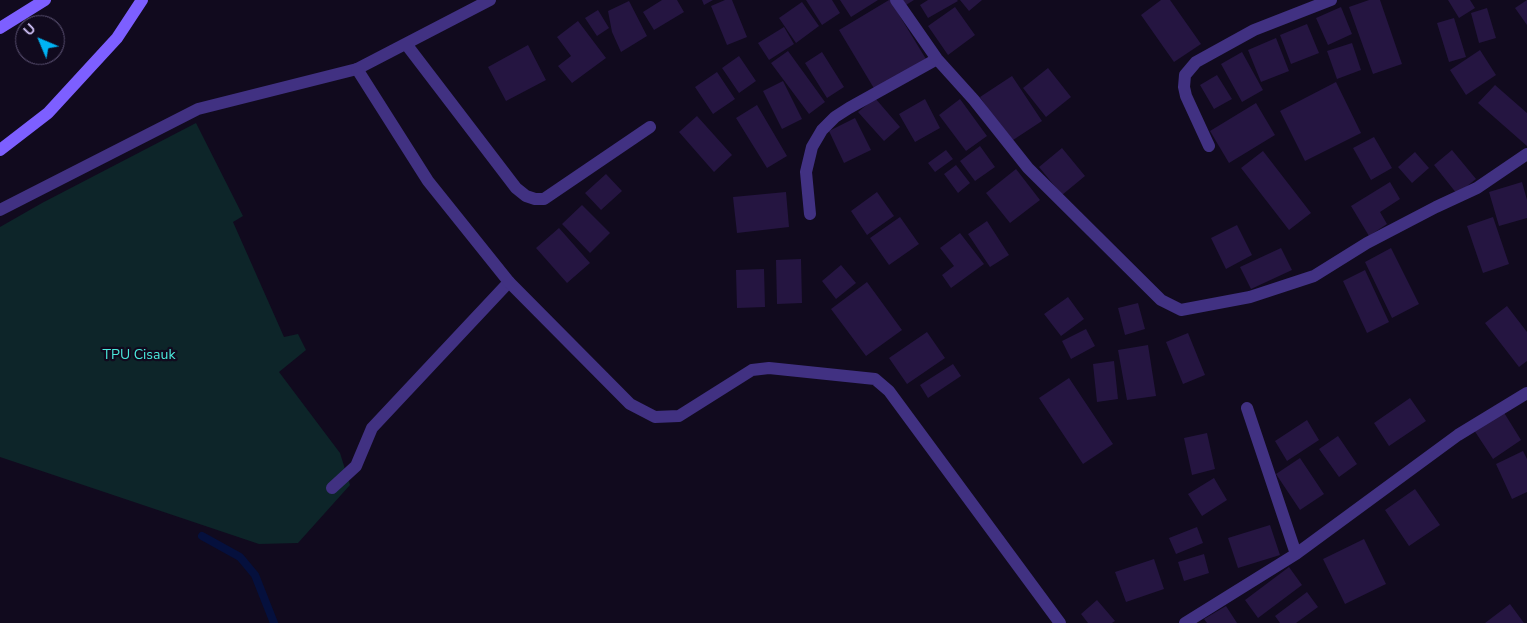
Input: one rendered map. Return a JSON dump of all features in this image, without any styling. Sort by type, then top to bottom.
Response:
[{"type":"street","points":[[0,28],[45,0]]},
{"type":"street","points":[[0,150],[48,113],[116,38],[142,0]]},
{"type":"street","points":[[0,210],[198,109],[357,69],[490,0]]},
{"type":"street","points":[[896,0],[937,59],[974,100],[1028,168],[1161,300],[1181,310],[1250,297],[1314,276],[1367,243],[1477,188],[1527,154]]},
{"type":"street","points":[[1209,146],[1186,96],[1184,87],[1185,75],[1196,62],[1254,30],[1331,0]]},
{"type":"street","points":[[406,44],[516,188],[526,196],[534,199],[544,199],[650,127]]},
{"type":"street","points":[[810,214],[806,172],[812,148],[822,130],[835,117],[849,108],[937,59]]},
{"type":"street","points":[[357,69],[428,182],[509,282],[630,404],[654,417],[680,416],[752,370],[769,368],[875,379],[889,391],[1060,623]]},
{"type":"street","points":[[332,488],[356,466],[372,428],[509,282]]},
{"type":"street","points":[[1185,623],[1296,554],[1458,435],[1527,394]]},
{"type":"street","points":[[1247,408],[1296,554]]},
{"type":"green space","name":"TPU Cisauk","points":[[196,123],[243,216],[233,222],[284,337],[298,334],[306,350],[279,372],[340,453],[350,485],[298,543],[259,544],[0,457],[0,227],[42,203]]},
{"type":"building","points":[[662,0],[677,0],[684,12],[654,30],[643,12]]},
{"type":"building","points":[[702,0],[713,0],[704,5]]},
{"type":"building","points":[[725,0],[732,0],[747,37],[727,45],[711,6]]},
{"type":"building","points":[[806,0],[832,0],[840,13],[822,25]]},
{"type":"building","points":[[840,0],[878,0],[851,17]]},
{"type":"building","points":[[889,0],[926,59],[875,90],[839,30]]},
{"type":"building","points":[[903,0],[914,0],[906,5]]},
{"type":"building","points":[[928,0],[958,1],[928,18],[920,5]]},
{"type":"building","points":[[960,0],[982,0],[969,11]]},
{"type":"building","points":[[1161,0],[1170,0],[1201,44],[1174,62],[1141,15]]},
{"type":"building","points":[[1369,0],[1380,0],[1402,64],[1373,74],[1349,7]]},
{"type":"building","points":[[1448,0],[1470,0],[1475,8],[1459,18]]},
{"type":"building","points":[[1527,0],[1527,25],[1515,8]]},
{"type":"building","points":[[629,1],[647,36],[621,52],[612,32],[608,11]]},
{"type":"building","points":[[802,2],[819,26],[796,43],[779,18]]},
{"type":"building","points":[[955,7],[975,35],[948,55],[928,26]]},
{"type":"building","points":[[1341,7],[1352,34],[1328,45],[1316,18]]},
{"type":"building","points":[[1487,8],[1496,38],[1479,43],[1471,13]]},
{"type":"building","points":[[598,10],[609,28],[597,36],[585,18]]},
{"type":"building","points":[[1454,18],[1466,57],[1449,62],[1437,23]]},
{"type":"building","points":[[578,21],[606,58],[572,83],[558,66],[571,56],[557,37]]},
{"type":"building","points":[[1307,24],[1319,53],[1291,64],[1280,35]]},
{"type":"building","points":[[784,27],[794,44],[769,60],[758,43]]},
{"type":"building","points":[[1276,38],[1289,71],[1261,82],[1248,50]]},
{"type":"building","points":[[1352,43],[1361,70],[1337,79],[1327,51]]},
{"type":"building","points":[[528,45],[546,80],[506,101],[488,67]]},
{"type":"building","points":[[1480,50],[1496,75],[1466,95],[1450,70]]},
{"type":"building","points":[[788,51],[825,102],[809,114],[771,63]]},
{"type":"building","points":[[822,52],[844,87],[827,98],[805,63]]},
{"type":"building","points":[[1242,52],[1263,90],[1242,102],[1221,64]]},
{"type":"building","points":[[739,56],[756,81],[739,93],[722,68]]},
{"type":"building","points":[[1048,68],[1071,97],[1046,117],[1023,88]]},
{"type":"building","points":[[717,72],[735,99],[713,114],[695,87]]},
{"type":"building","points":[[1217,75],[1232,99],[1214,109],[1200,85]]},
{"type":"building","points":[[1012,76],[1042,121],[1010,142],[980,97]]},
{"type":"building","points":[[783,81],[802,119],[782,129],[763,91]]},
{"type":"building","points":[[1336,82],[1361,133],[1305,161],[1280,111]]},
{"type":"building","points":[[1495,85],[1527,113],[1527,146],[1478,103]]},
{"type":"building","points":[[875,98],[900,127],[884,141],[858,112]]},
{"type":"building","points":[[925,99],[940,128],[915,142],[899,114]]},
{"type":"building","points":[[960,99],[987,136],[966,151],[939,115]]},
{"type":"building","points":[[1256,103],[1275,135],[1229,163],[1210,131]]},
{"type":"building","points":[[757,105],[787,156],[767,168],[736,118]]},
{"type":"building","points":[[697,116],[732,155],[714,172],[679,132]]},
{"type":"building","points":[[855,118],[871,150],[844,163],[829,131]]},
{"type":"building","points":[[1374,137],[1392,168],[1371,180],[1353,148]]},
{"type":"building","points":[[980,146],[995,167],[975,181],[960,161]]},
{"type":"building","points":[[1062,148],[1085,176],[1062,195],[1039,167]]},
{"type":"building","points":[[946,150],[953,159],[935,172],[928,163]]},
{"type":"building","points":[[1452,150],[1476,179],[1457,194],[1434,165]]},
{"type":"building","points":[[1263,151],[1311,213],[1289,230],[1241,168]]},
{"type":"building","points":[[1415,152],[1429,168],[1412,183],[1398,167]]},
{"type":"building","points":[[956,165],[970,183],[958,193],[944,174]]},
{"type":"building","points":[[1016,169],[1040,200],[1010,223],[986,193]]},
{"type":"building","points":[[606,174],[622,191],[601,210],[585,193]]},
{"type":"building","points":[[1390,182],[1400,199],[1380,212],[1387,224],[1369,236],[1351,206]]},
{"type":"building","points":[[1522,182],[1527,200],[1527,218],[1499,226],[1489,192]]},
{"type":"building","points":[[786,192],[789,227],[737,233],[733,197]]},
{"type":"building","points":[[877,192],[894,216],[867,235],[851,211]]},
{"type":"building","points":[[582,205],[610,233],[590,253],[562,224]]},
{"type":"building","points":[[900,217],[919,244],[889,265],[870,238]]},
{"type":"building","points":[[1493,217],[1509,264],[1483,273],[1467,226]]},
{"type":"building","points":[[987,221],[1009,255],[990,267],[968,234]]},
{"type":"building","points":[[1237,225],[1252,255],[1226,269],[1211,238]]},
{"type":"building","points":[[559,228],[590,263],[567,283],[536,248]]},
{"type":"building","points":[[960,233],[984,264],[951,288],[942,275],[954,266],[940,248]]},
{"type":"building","points":[[1281,248],[1292,270],[1251,289],[1240,267]]},
{"type":"building","points":[[1391,248],[1419,304],[1392,318],[1365,262]]},
{"type":"building","points":[[801,259],[802,303],[777,304],[776,260]]},
{"type":"building","points":[[841,265],[856,283],[836,299],[822,281]]},
{"type":"building","points":[[764,269],[765,307],[737,308],[736,270]]},
{"type":"building","points":[[1365,270],[1389,322],[1367,333],[1343,281]]},
{"type":"building","points":[[867,282],[902,330],[866,356],[831,309]]},
{"type":"building","points":[[1068,297],[1084,319],[1061,336],[1044,314]]},
{"type":"building","points":[[1138,303],[1145,329],[1125,335],[1118,308]]},
{"type":"building","points":[[1507,306],[1527,332],[1527,361],[1519,367],[1485,323]]},
{"type":"building","points":[[1086,329],[1095,346],[1071,359],[1062,341]]},
{"type":"building","points":[[927,332],[945,358],[907,384],[889,358]]},
{"type":"building","points":[[1188,333],[1205,375],[1183,384],[1166,342]]},
{"type":"building","points":[[1148,345],[1156,396],[1127,400],[1118,350]]},
{"type":"building","points":[[1114,361],[1118,399],[1097,402],[1093,364]]},
{"type":"building","points":[[953,364],[961,376],[928,398],[920,385]]},
{"type":"building","points":[[1069,378],[1113,444],[1083,464],[1039,398]]},
{"type":"building","points":[[1410,398],[1426,421],[1389,446],[1374,423]]},
{"type":"building","points":[[1503,411],[1521,440],[1493,459],[1474,430]]},
{"type":"building","points":[[1307,420],[1319,440],[1287,461],[1275,441]]},
{"type":"building","points":[[1207,433],[1215,469],[1192,475],[1184,438]]},
{"type":"building","points":[[1338,436],[1357,464],[1339,477],[1319,449]]},
{"type":"building","points":[[1523,451],[1527,459],[1527,492],[1512,499],[1496,464]]},
{"type":"building","points":[[1300,458],[1324,494],[1300,510],[1276,474]]},
{"type":"building","points":[[1214,478],[1227,500],[1202,516],[1188,494]]},
{"type":"building","points":[[1415,489],[1440,525],[1409,546],[1385,510]]},
{"type":"building","points":[[1270,525],[1280,555],[1238,568],[1228,538]]},
{"type":"building","points":[[1197,527],[1203,543],[1176,554],[1169,538]]},
{"type":"building","points":[[1364,539],[1386,584],[1345,604],[1323,559]]},
{"type":"building","points":[[1204,554],[1209,573],[1184,581],[1178,562]]},
{"type":"building","points":[[1154,559],[1164,589],[1126,602],[1115,572]]},
{"type":"building","points":[[1289,567],[1302,585],[1258,618],[1245,600]]},
{"type":"building","points":[[1307,592],[1318,607],[1296,623],[1280,623],[1275,616]]},
{"type":"building","points":[[1097,600],[1115,621],[1112,623],[1088,623],[1081,614]]},
{"type":"building","points":[[1510,604],[1524,623],[1485,623]]},
{"type":"building","points":[[1226,606],[1237,623],[1207,623],[1204,619]]},
{"type":"waterway","points":[[202,536],[240,557],[255,575],[274,623]]}]
